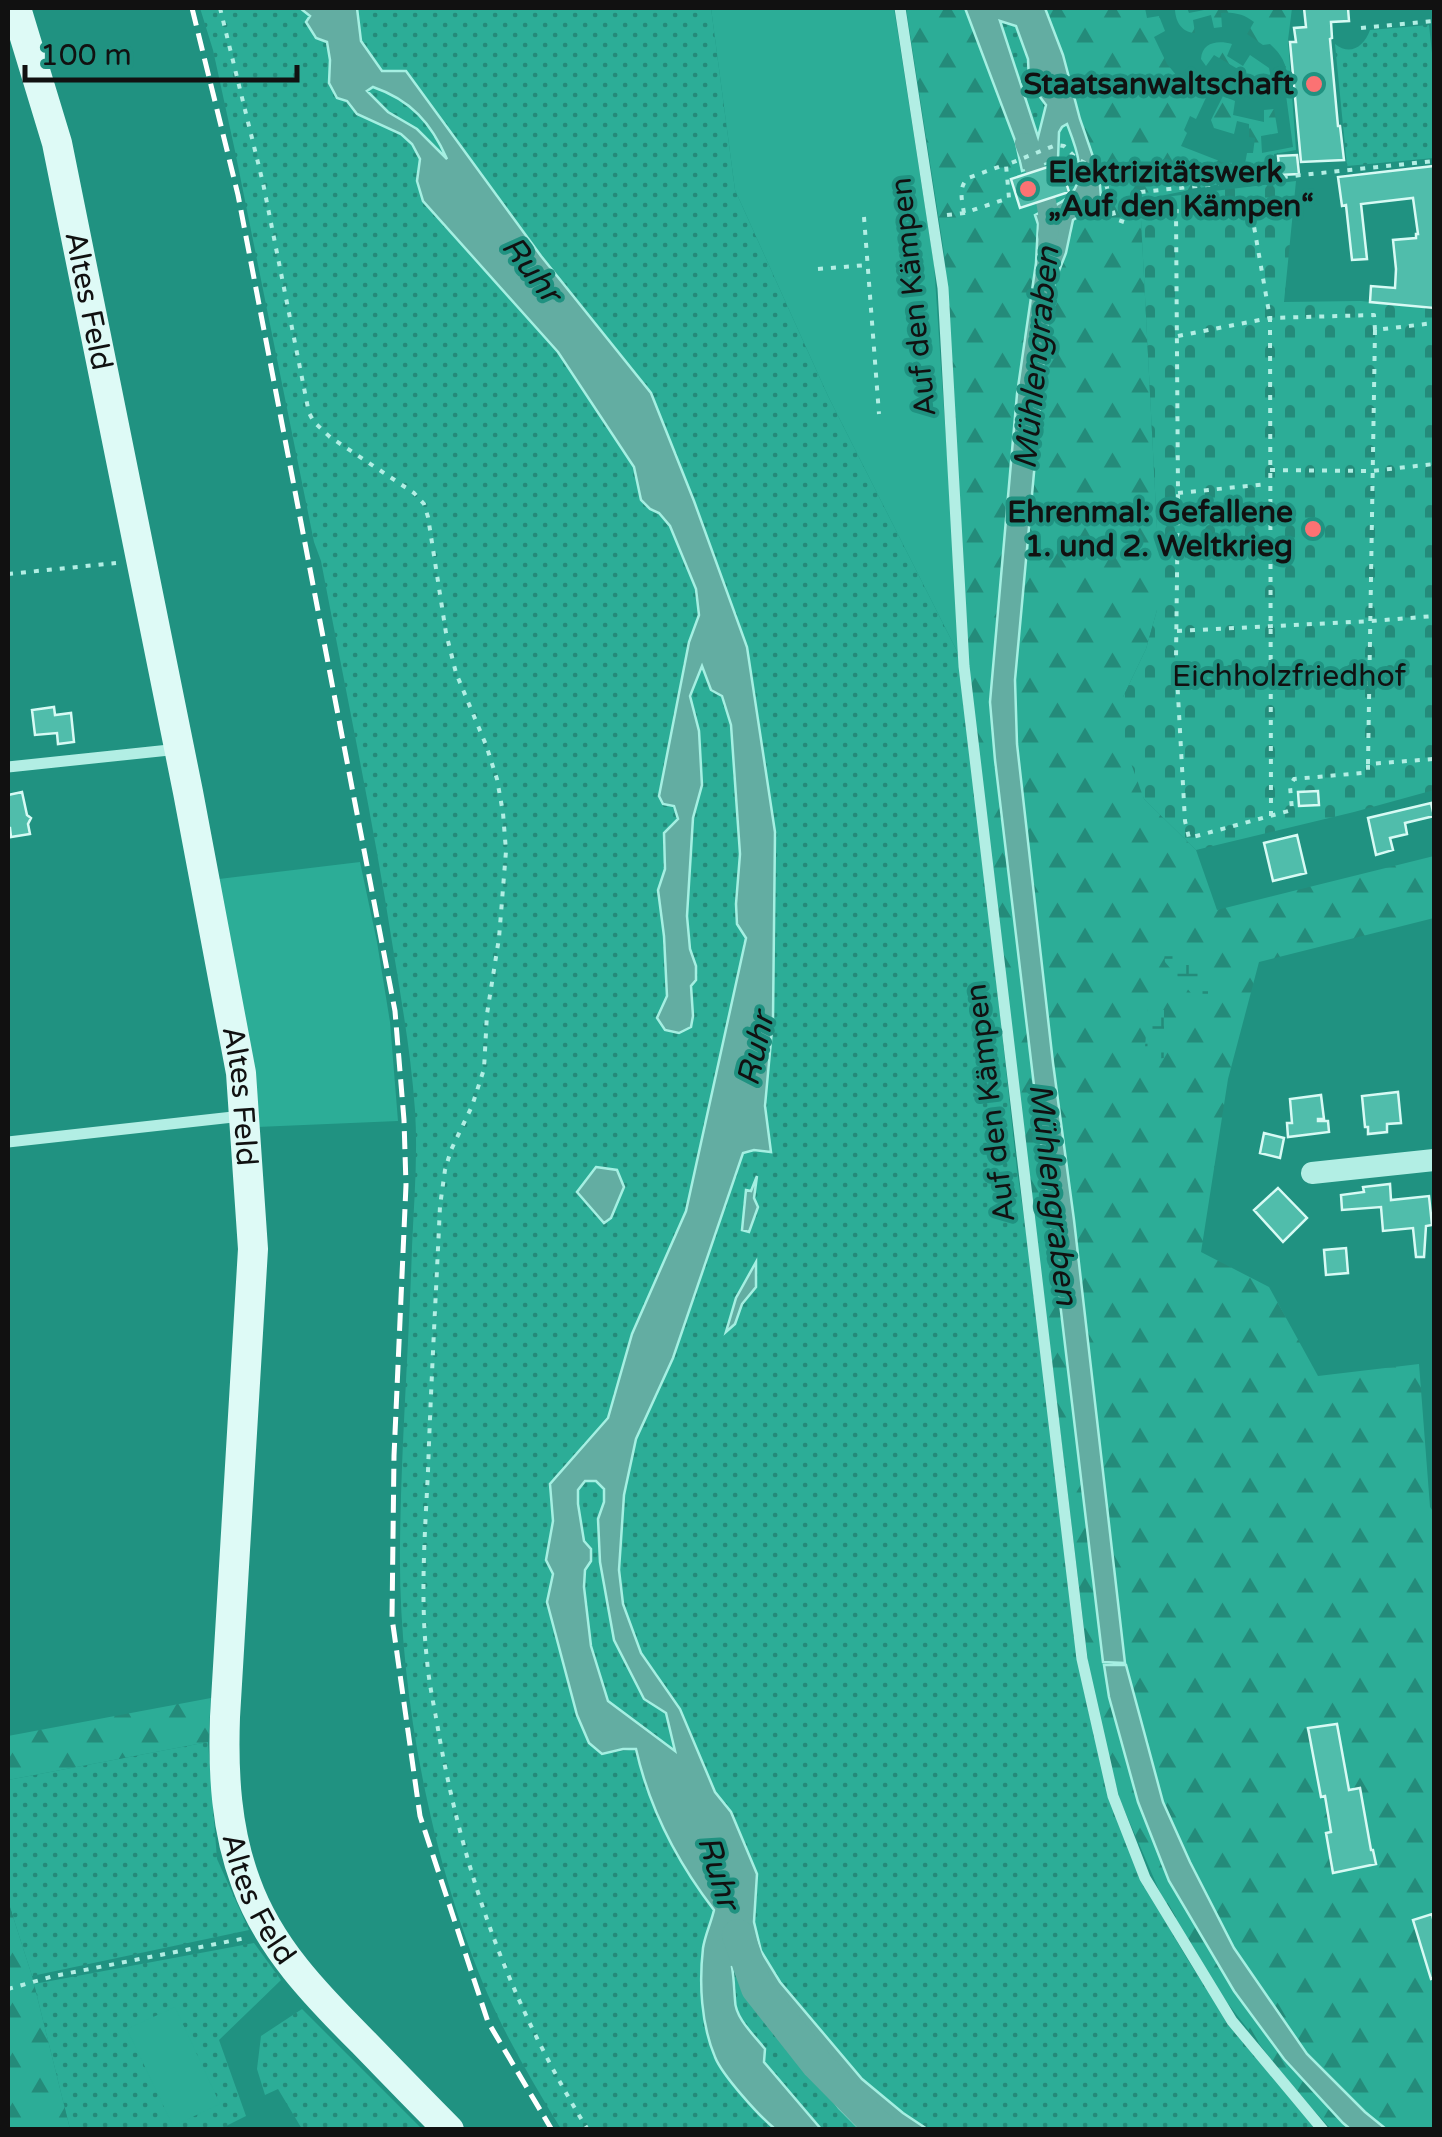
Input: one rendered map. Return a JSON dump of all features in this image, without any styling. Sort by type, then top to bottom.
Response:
[{"type":"main road","name":"Altes Feld","points":[[16,8],[57,143],[241,1073],[253,1249],[224,1776],[239,1862],[256,1908],[306,1984],[449,2130]]},
{"type":"street","points":[[1312,1173],[1434,1160]]},
{"type":"lane","name":"Auf den Kämpen","points":[[900,8],[943,288],[964,666],[1082,1659],[1114,1796],[1145,1878],[1232,2021],[1323,2130]]},
{"type":"lane","points":[[8,767],[179,749]]},
{"type":"lane","points":[[8,1142],[244,1115]]},
{"type":"path","points":[[220,8],[262,183],[309,412],[320,429],[414,492],[424,504],[456,674],[497,778],[506,851],[484,1068],[448,1160],[440,1206],[426,1511],[426,1662],[449,1789],[496,1948],[553,2074],[588,2130]]},
{"type":"path","points":[[1361,28],[1434,21]]},
{"type":"path","points":[[964,213],[961,192],[968,178],[1056,145],[1064,146],[1077,160],[1103,172],[1112,212],[1115,219],[1124,222],[1141,192],[1434,162]]},
{"type":"path","points":[[933,215],[964,213],[1009,198],[1006,164]]},
{"type":"path","points":[[1178,336],[1270,318],[1374,315],[1368,771],[1302,776],[1290,786],[1292,810],[1271,816],[1189,838],[1176,631],[1176,211],[1252,215],[1270,318],[1271,816]]},
{"type":"path","points":[[864,216],[878,414]]},
{"type":"path","points":[[818,270],[868,266]]},
{"type":"path","points":[[1374,330],[1434,324]]},
{"type":"path","points":[[1270,470],[1372,472],[1434,464]]},
{"type":"path","points":[[1178,492],[1269,484]]},
{"type":"path","points":[[8,574],[141,560]]},
{"type":"path","points":[[1176,631],[1434,616]]},
{"type":"path","points":[[1368,764],[1434,759]]},
{"type":"path","points":[[8,1989],[54,1976],[270,1933]]},
{"type":"green space","points":[[200,8],[300,8],[310,16],[306,23],[316,38],[327,41],[329,83],[357,115],[401,134],[412,144],[420,159],[417,181],[423,202],[558,352],[634,467],[641,500],[670,526],[696,589],[699,615],[689,642],[661,781],[678,819],[664,833],[665,869],[658,890],[667,996],[662,1005],[679,1033],[690,1028],[693,1016],[691,985],[696,966],[687,916],[693,818],[701,785],[699,731],[690,696],[702,664],[722,696],[731,725],[740,854],[737,923],[746,938],[686,1211],[632,1334],[608,1418],[550,1484],[553,1521],[546,1560],[553,1574],[547,1602],[602,1754],[636,1749],[666,1834],[714,1910],[705,1946],[702,1984],[709,2039],[725,2074],[775,2129],[561,2129],[488,1995],[450,1889],[422,1775],[401,1601],[402,1471],[416,1161],[408,1047],[376,846],[321,561],[213,50]]},
{"type":"green space","points":[[357,8],[711,8],[735,190],[828,396],[961,659],[1017,1170],[1044,1356],[1084,1692],[1104,1769],[1130,1845],[1183,1952],[1232,2023],[1318,2129],[927,2129],[862,2079],[780,1982],[761,1951],[754,1922],[757,1874],[731,1812],[715,1792],[680,1709],[641,1653],[623,1604],[619,1570],[624,1495],[636,1439],[673,1358],[743,1153],[771,1152],[765,1106],[773,1019],[775,832],[651,393],[541,256],[406,72],[382,72],[361,41]]},
{"type":"green space","points":[[711,8],[894,8],[934,264],[961,659],[828,396],[735,190]]},
{"type":"green space","points":[[906,8],[965,8],[1016,143],[1022,170],[1058,160],[1059,132],[1068,124],[1081,178],[1099,174],[1045,8],[1145,8],[1147,18],[1159,16],[1165,31],[1154,37],[1167,64],[1186,87],[1196,79],[1210,89],[1196,119],[1190,116],[1181,146],[1222,162],[1245,164],[1247,153],[1253,153],[1255,138],[1249,137],[1249,124],[1237,121],[1234,134],[1214,128],[1211,120],[1223,96],[1235,101],[1233,115],[1264,122],[1264,110],[1274,109],[1278,133],[1261,136],[1262,153],[1293,147],[1286,95],[1270,87],[1263,92],[1251,91],[1243,86],[1248,75],[1214,55],[1206,66],[1202,53],[1212,44],[1232,44],[1227,56],[1243,66],[1250,55],[1269,68],[1272,83],[1285,91],[1283,60],[1270,44],[1263,45],[1247,34],[1254,22],[1246,17],[1221,13],[1222,27],[1214,28],[1211,15],[1193,20],[1195,33],[1180,25],[1175,8],[1187,8],[1189,13],[1214,8],[1292,8],[1288,40],[1296,150],[1274,154],[1274,173],[1140,200],[1157,529],[1157,610],[1146,649],[1123,697],[1144,799],[1196,850],[1217,910],[1434,856],[1434,918],[1259,962],[1228,1079],[1201,1252],[1269,1287],[1318,1376],[1419,1364],[1430,1507],[1434,1513],[1434,2129],[1386,2129],[1365,2112],[1307,2054],[1234,1948],[1163,1802],[1126,1666],[1169,1881],[1234,1991],[1284,2059],[1350,2129],[1331,2129],[1295,2090],[1212,1983],[1165,1904],[1120,1800],[1102,1733],[1090,1678],[969,668],[945,259]],"holes":[[[1070,195],[1072,233],[1055,281],[1048,320],[1015,680],[1017,744],[1124,1663],[1103,1661],[990,702],[1017,394],[1038,224]]]},
{"type":"green space","points":[[999,20],[1016,26],[1028,59],[1029,82],[1046,105],[1038,139]]},
{"type":"green space","points":[[1429,25],[1434,72],[1434,158],[1347,166],[1335,44],[1351,49],[1364,41],[1370,30]]},
{"type":"green space","points":[[373,87],[398,96],[429,125],[450,163],[417,129],[388,112],[367,90]]},
{"type":"green space","name":"Eichholzfriedhof","points":[[1296,181],[1284,302],[1361,301],[1434,309],[1434,790],[1196,850],[1144,799],[1121,736],[1123,697],[1146,649],[1157,610],[1157,529],[1140,200]]},
{"type":"green space","points":[[360,862],[390,1022],[398,1121],[257,1127],[219,879]]},
{"type":"green space","points":[[1176,943],[1208,987],[1208,1000],[1201,1005],[1165,962],[1164,951],[1169,944]]},
{"type":"green space","points":[[1148,1009],[1164,1010],[1164,1058],[1144,1060]]},
{"type":"green space","points":[[585,1481],[596,1481],[604,1489],[598,1519],[600,1562],[614,1640],[644,1699],[666,1713],[676,1752],[608,1701],[591,1646],[584,1587],[578,1490]]},
{"type":"green space","points":[[211,1698],[208,1742],[8,1780],[8,1736]]},
{"type":"green space","points":[[208,1742],[217,1859],[249,1930],[32,1976],[8,1901],[8,1780]]},
{"type":"green space","points":[[8,1901],[32,1976],[70,2129],[8,2129]]},
{"type":"green space","points":[[254,1943],[281,1980],[219,2040],[246,2116],[220,2129],[70,2129],[34,1984]]},
{"type":"green space","points":[[741,1962],[776,1999],[810,2069],[860,2129],[821,2129],[764,2062],[765,2048],[745,2025],[734,2003],[732,1966]]},
{"type":"green space","points":[[175,2007],[220,2104],[173,2126],[127,2029]]},
{"type":"green space","points":[[302,2009],[422,2129],[302,2129],[278,2089],[265,2095],[257,2069],[261,2036]]},
{"type":"water","points":[[300,8],[357,8],[361,41],[382,71],[406,71],[541,256],[651,393],[747,647],[775,832],[773,1019],[765,1106],[771,1152],[743,1153],[673,1358],[636,1439],[624,1495],[619,1570],[623,1604],[641,1653],[680,1709],[715,1792],[731,1812],[757,1874],[754,1922],[761,1951],[780,1982],[862,2079],[927,2129],[860,2129],[810,2069],[776,1999],[741,1963],[732,1967],[738,2013],[765,2049],[764,2062],[821,2129],[775,2129],[742,2095],[715,2057],[704,2017],[703,1948],[714,1910],[666,1834],[636,1749],[602,1754],[589,1743],[577,1715],[547,1602],[553,1574],[546,1560],[553,1521],[550,1484],[608,1418],[632,1334],[686,1211],[746,938],[737,924],[740,854],[731,725],[722,696],[711,690],[702,666],[690,696],[699,731],[702,785],[693,818],[687,916],[696,980],[691,986],[691,1027],[679,1033],[665,1030],[657,1018],[667,996],[658,890],[665,869],[664,833],[678,819],[674,806],[663,804],[659,796],[689,642],[699,615],[696,589],[670,526],[641,500],[634,467],[558,352],[423,201],[417,181],[420,159],[412,144],[401,134],[357,114],[347,101],[337,98],[329,83],[327,42],[316,38],[306,22],[310,16]],"holes":[[[373,87],[418,114],[447,159],[417,129],[388,112],[367,91]],[[585,1481],[596,1481],[604,1489],[598,1519],[600,1562],[614,1640],[644,1699],[666,1713],[675,1751],[608,1701],[591,1646],[584,1587],[591,1549],[584,1541],[578,1490]]]},
{"type":"water","points":[[965,8],[1045,8],[1099,174],[1102,209],[1073,220],[1048,320],[1015,680],[1017,744],[1125,1663],[1103,1662],[990,702],[1017,394],[1036,263],[1035,215],[1068,198],[1079,178],[1076,150],[1067,124],[1059,132],[1058,160],[1022,171],[1016,143]],"holes":[[[1000,21],[1016,26],[1028,59],[1029,82],[1046,105],[1038,137]]]},
{"type":"water","points":[[596,1167],[617,1170],[624,1187],[611,1218],[604,1223],[577,1192]]},
{"type":"water","points":[[757,1176],[754,1198],[758,1207],[749,1232],[742,1230],[746,1190],[751,1191]]},
{"type":"water","points":[[756,1262],[756,1287],[742,1304],[735,1324],[726,1332],[736,1298]]},
{"type":"water","points":[[1104,1665],[1126,1665],[1163,1802],[1234,1948],[1307,2054],[1386,2129],[1350,2129],[1343,2123],[1284,2059],[1234,1991],[1169,1881],[1138,1802]]},
{"type":"building","name":"Staatsanwaltschaft","points":[[1304,8],[1348,8],[1349,21],[1331,22],[1330,39],[1344,160],[1301,162],[1290,42],[1296,42],[1294,28],[1306,27]]},
{"type":"building","points":[[1297,155],[1299,174],[1280,175],[1278,156]]},
{"type":"building","points":[[1060,163],[1069,192],[1020,208],[1011,179]]},
{"type":"building","points":[[1434,166],[1434,308],[1370,302],[1371,286],[1395,288],[1393,240],[1416,238],[1418,234],[1413,198],[1361,204],[1367,259],[1352,260],[1346,205],[1342,206],[1338,177]]},
{"type":"building","points":[[54,707],[55,715],[71,713],[74,742],[58,744],[57,733],[35,735],[32,710]]},
{"type":"building","points":[[1318,791],[1319,805],[1299,806],[1298,792]]},
{"type":"building","points":[[22,792],[31,818],[30,834],[11,837],[8,795]]},
{"type":"building","points":[[1431,803],[1434,816],[1405,823],[1407,834],[1390,838],[1393,850],[1376,855],[1368,818]]},
{"type":"building","points":[[1297,835],[1306,873],[1273,881],[1264,843]]},
{"type":"building","points":[[1398,1092],[1401,1123],[1387,1124],[1387,1132],[1368,1134],[1362,1096]]},
{"type":"building","points":[[1321,1095],[1324,1119],[1318,1121],[1328,1121],[1329,1132],[1288,1137],[1287,1123],[1292,1123],[1290,1099]]},
{"type":"building","points":[[1264,1133],[1284,1138],[1280,1158],[1260,1153]]},
{"type":"building","points":[[1390,1184],[1391,1200],[1429,1196],[1432,1225],[1426,1226],[1424,1257],[1416,1257],[1413,1228],[1383,1231],[1381,1207],[1342,1210],[1341,1195]]},
{"type":"building","points":[[1278,1188],[1307,1218],[1283,1242],[1254,1210]]},
{"type":"building","points":[[1346,1248],[1348,1273],[1326,1275],[1324,1250]]},
{"type":"building","points":[[1337,1724],[1349,1790],[1360,1788],[1376,1864],[1333,1873],[1325,1796],[1321,1797],[1308,1728]]},
{"type":"building","points":[[1432,1914],[1434,1978],[1431,1979],[1413,1920]]},
{"type":"waterway","name":"Mühlengraben","points":[[1025,143],[1046,200],[1048,235]]},
{"type":"waterway","name":"Ruhr","points":[[738,1935],[757,1988],[817,2064],[882,2130]]},
{"type":"railway","points":[[192,8],[238,195],[395,1011],[406,1185],[394,1456],[392,1618],[420,1816],[488,2022],[552,2130]]},
{"type":"place","name":"Staatsanwaltschaft","points":[[1314,84]]},
{"type":"place","name":"Elektrizitätswerk „Auf den Kämpen“","points":[[1028,189]]},
{"type":"place","name":"Ehrenmal: Gefallene 1. und 2. Weltkrieg","points":[[1313,529]]}]
